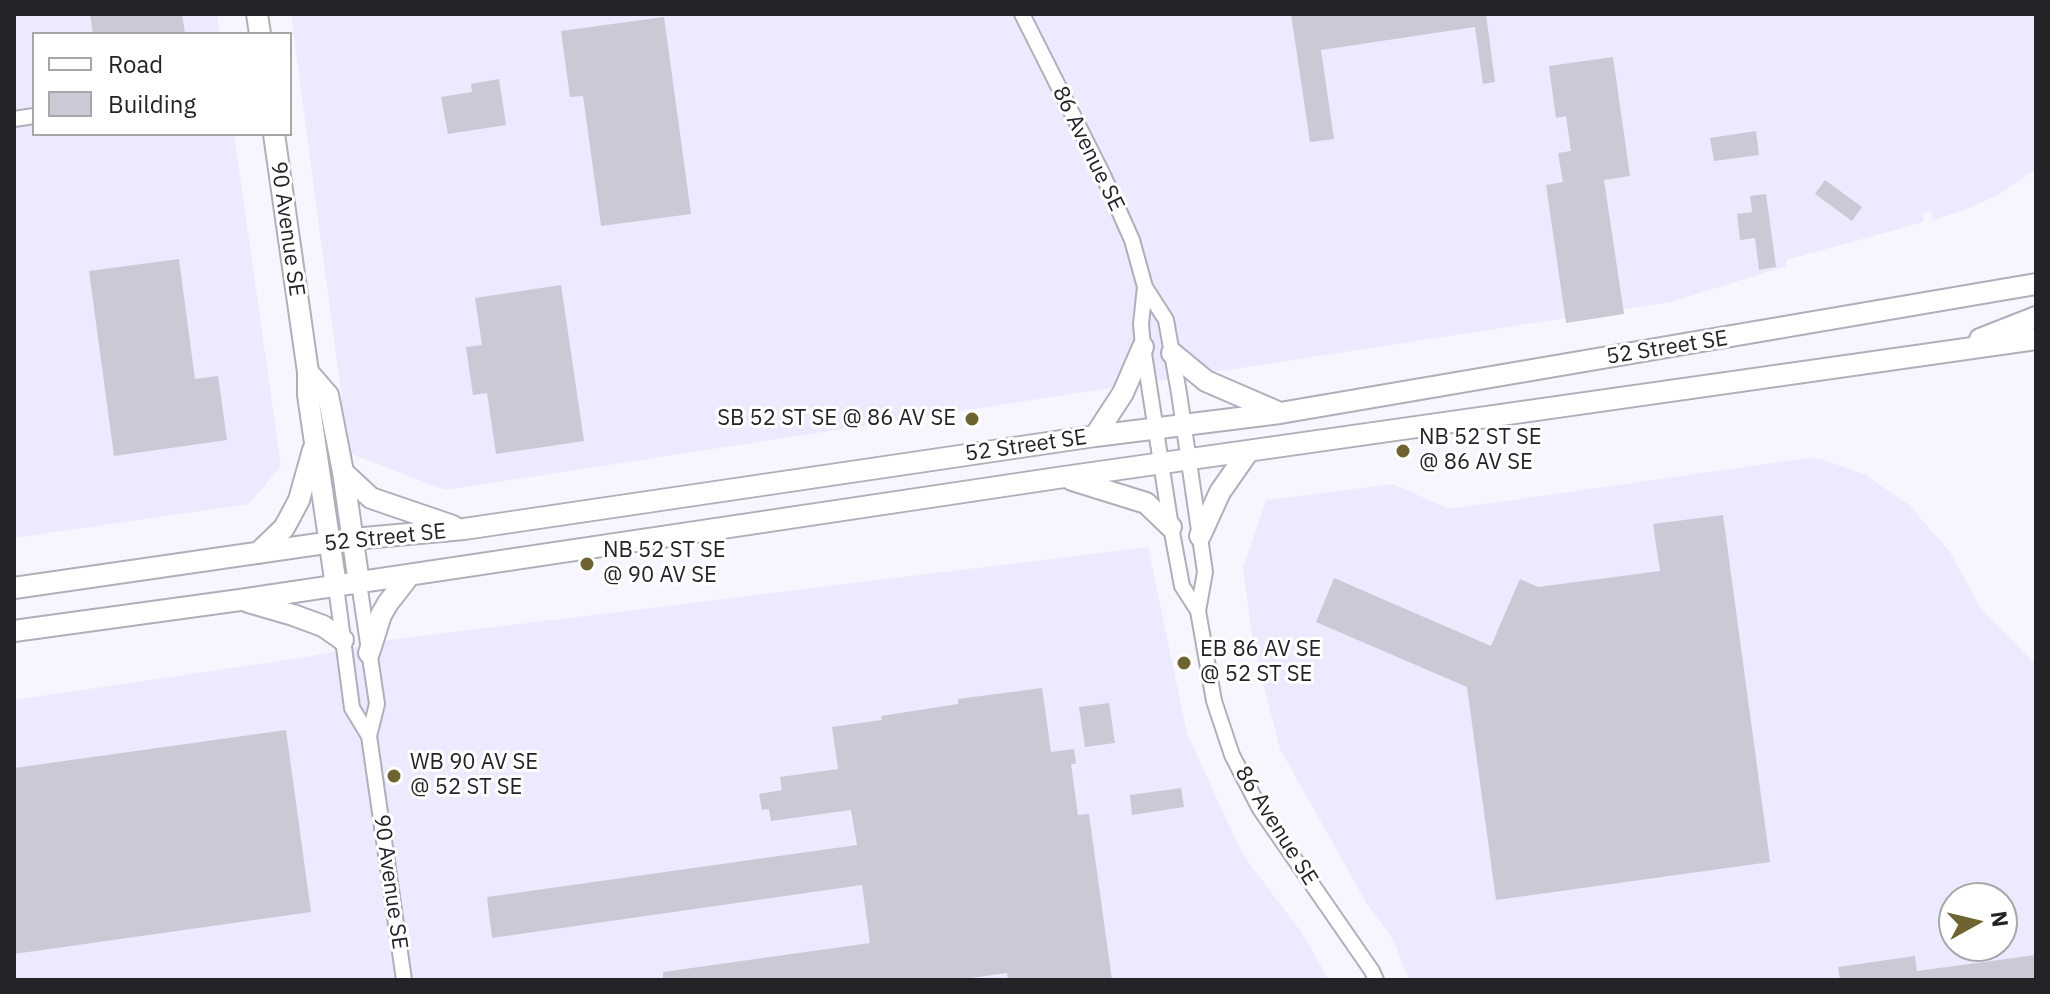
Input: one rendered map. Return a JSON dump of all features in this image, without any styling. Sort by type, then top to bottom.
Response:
[{"type":"main road","name":"90 Avenue SE","points":[[274,136],[336,586]]},
{"type":"main road","name":"52 Street SE","points":[[14,588],[353,539],[464,529],[1095,436],[1280,413],[2036,284]]},
{"type":"main road","points":[[1958,348],[2036,317]]},
{"type":"main road","name":"52 Street SE","points":[[14,631],[2036,339]]},
{"type":"main road","points":[[1095,436],[1123,393],[1143,347]]},
{"type":"main road","points":[[1172,353],[1206,381],[1280,413]]},
{"type":"main road","name":"90 Avenue SE","points":[[308,372],[328,395],[359,583]]},
{"type":"main road","points":[[258,553],[284,528],[295,508],[315,442]]},
{"type":"main road","points":[[1200,536],[1220,492],[1248,452]]},
{"type":"main road","points":[[343,472],[371,498],[464,529]]},
{"type":"main road","points":[[1064,477],[1146,503],[1171,527]]},
{"type":"main road","points":[[369,653],[381,615],[409,576]]},
{"type":"main road","points":[[240,600],[323,626],[343,640]]},
{"type":"street","name":"86 Avenue SE","points":[[1022,14],[1103,175],[1132,240],[1145,287],[1166,320],[1205,572],[1198,611],[1214,701],[1232,755],[1260,809],[1376,980]]},
{"type":"street","name":"86 Avenue SE","points":[[1145,287],[1141,324],[1143,347],[1171,527],[1182,586],[1198,611]]},
{"type":"street","name":"90 Avenue SE","points":[[359,583],[377,704],[369,736],[404,980]]},
{"type":"street","name":"90 Avenue SE","points":[[336,586],[352,708],[369,736]]},
{"type":"shaded area","points":[[14,14],[217,14],[220,32],[32,32],[32,136],[234,136],[281,466],[249,504],[14,538]]},
{"type":"shaded area","points":[[291,14],[2036,14],[2036,169],[1996,196],[1962,211],[1933,220],[1931,211],[1923,213],[1924,222],[1786,260],[1786,266],[1671,302],[445,490],[349,453]]},
{"type":"shaded area","points":[[1808,458],[1821,459],[1864,474],[1909,505],[1950,552],[1981,609],[2036,665],[2036,980],[1409,980],[1393,939],[1367,904],[1280,749],[1253,643],[1243,568],[1266,500],[1393,484],[1449,509]]},
{"type":"shaded area","points":[[1148,547],[1187,734],[1243,855],[1302,933],[1329,980],[14,980],[14,700],[307,657],[389,640]]},
{"type":"building","points":[[90,14],[182,14],[185,32],[93,32]]},
{"type":"building","points":[[1291,14],[1486,14],[1495,82],[1483,84],[1475,27],[1321,50],[1334,139],[1310,142]]},
{"type":"building","points":[[664,17],[691,214],[601,226],[583,96],[570,97],[561,31]]},
{"type":"building","points":[[1613,57],[1630,176],[1604,180],[1624,314],[1566,323],[1546,185],[1563,182],[1558,153],[1571,151],[1566,116],[1556,118],[1549,66]]},
{"type":"building","points":[[499,79],[506,125],[448,134],[441,97],[472,92],[471,84]]},
{"type":"building","points":[[1756,131],[1759,155],[1714,161],[1710,138]]},
{"type":"building","points":[[1825,180],[1862,207],[1852,221],[1815,194]]},
{"type":"building","points":[[1766,194],[1776,267],[1759,270],[1755,238],[1740,240],[1737,214],[1752,212],[1750,196]]},
{"type":"building","points":[[179,259],[195,379],[218,376],[227,440],[114,456],[89,271]]},
{"type":"building","points":[[561,285],[584,441],[496,454],[487,393],[473,395],[466,347],[482,345],[475,298]]},
{"type":"building","points":[[1723,515],[1770,862],[1496,900],[1467,687],[1316,622],[1334,578],[1491,646],[1520,579],[1538,587],[1660,571],[1653,524]]},
{"type":"building","points":[[1042,688],[1051,752],[1074,749],[1076,764],[1071,764],[1078,815],[1089,814],[1112,980],[1008,980],[1007,973],[956,980],[663,980],[663,972],[870,943],[862,885],[492,938],[487,897],[857,845],[851,810],[771,821],[769,809],[762,810],[759,794],[782,790],[780,777],[838,769],[832,727],[958,704],[958,699]]},
{"type":"building","points":[[1109,703],[1115,743],[1085,747],[1079,707]]},
{"type":"building","points":[[286,730],[311,912],[14,954],[14,768]]},
{"type":"building","points":[[1181,788],[1184,807],[1132,815],[1130,795]]},
{"type":"building","points":[[2036,955],[2036,980],[1840,980],[1838,967],[1915,956],[1917,971],[1984,962],[2018,962],[2018,957]]},
{"type":"place","name":"SB 52 ST SE @ 86 AV SE","points":[[972,419]]},
{"type":"place","name":"NB 52 ST SE @ 86 AV SE","points":[[1403,451]]},
{"type":"place","name":"NB 52 ST SE @ 90 AV SE","points":[[587,564]]},
{"type":"place","name":"EB 86 AV SE @ 52 ST SE","points":[[1184,663]]},
{"type":"place","name":"WB 90 AV SE @ 52 ST SE","points":[[394,776]]}]
